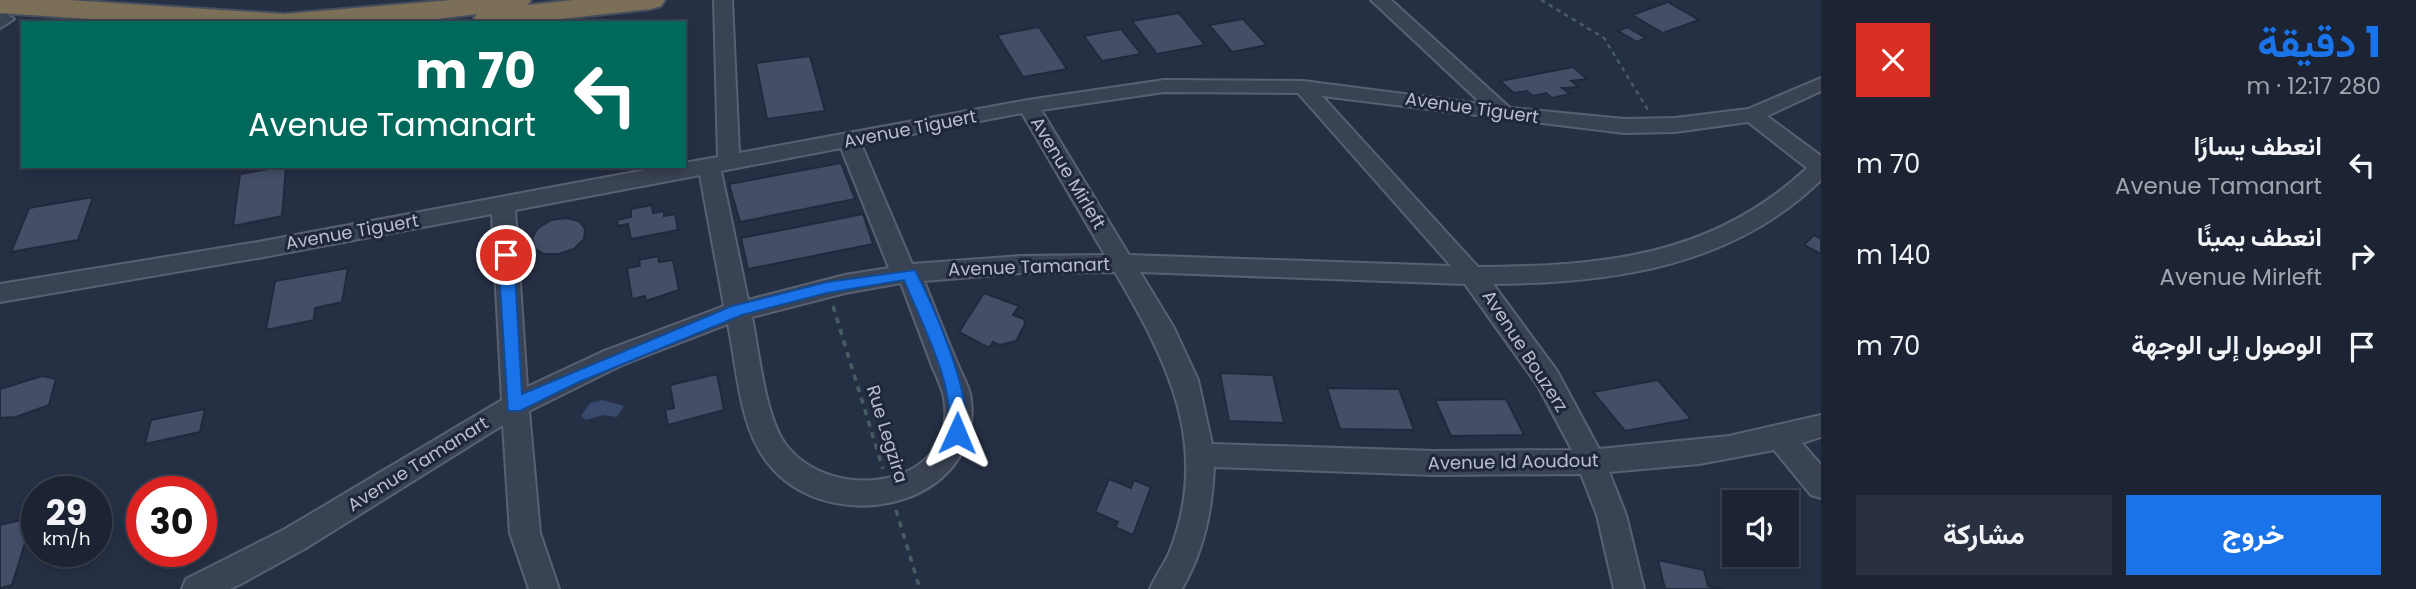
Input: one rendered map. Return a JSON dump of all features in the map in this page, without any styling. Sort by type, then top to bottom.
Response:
[{"type":"highway","points":[[311,21],[419,13],[517,0]]},
{"type":"highway","points":[[467,21],[651,0]]},
{"type":"highway","points":[[1,16],[203,21]]},
{"type":"highway","points":[[1,16],[46,21]]},
{"type":"street","points":[[723,0],[719,164],[738,310],[770,442],[785,465],[806,479],[839,491],[890,492],[920,481],[946,457],[955,440],[960,416],[954,386],[849,141]]},
{"type":"street","points":[[1380,0],[1504,113]]},
{"type":"street","name":"Avenue Tiguert","points":[[0,293],[503,205],[1028,106],[1164,86],[1303,87],[1564,121],[1658,125],[1752,115],[1821,85]]},
{"type":"street","name":"Avenue Bouzerz","points":[[1303,87],[1476,278],[1535,359],[1564,407],[1589,461],[1623,550],[1629,589]]},
{"type":"street","name":"Avenue Mirleft","points":[[1028,106],[1124,263],[1165,335],[1185,380],[1201,455],[1198,507],[1183,558],[1165,589]]},
{"type":"street","points":[[1752,115],[1821,167]]},
{"type":"street","name":"Avenue Tamanart","points":[[197,589],[316,528],[514,405],[571,378],[738,310],[827,287],[906,274],[1008,266],[1124,263],[1476,278],[1595,269],[1659,260],[1744,227],[1800,188],[1821,167]]},
{"type":"street","points":[[503,205],[514,405],[525,533],[544,589]]},
{"type":"street","name":"Avenue Id Aoudout","points":[[1201,455],[1486,465],[1589,461],[1670,456],[1781,438],[1821,426]]},
{"type":"street","points":[[1781,438],[1821,486]]},
{"type":"path","points":[[1541,0],[1598,33],[1612,47],[1621,69],[1658,125]]},
{"type":"path","name":"Rue Legzira","points":[[827,287],[920,589]]},
{"type":"water","points":[[602,400],[624,406],[617,417],[603,415],[586,420],[581,416],[590,403]]},
{"type":"building","points":[[1668,2],[1699,20],[1663,33],[1632,15]]},
{"type":"building","points":[[1179,13],[1205,45],[1157,54],[1132,21]]},
{"type":"building","points":[[1243,19],[1267,45],[1232,52],[1209,25]]},
{"type":"building","points":[[1039,27],[1067,69],[1023,77],[997,35]]},
{"type":"building","points":[[1627,27],[1646,38],[1637,42],[1618,31]]},
{"type":"building","points":[[1121,29],[1141,54],[1102,61],[1084,36]]},
{"type":"building","points":[[810,56],[825,111],[767,119],[756,63]]},
{"type":"building","points":[[1573,67],[1587,79],[1571,81],[1579,87],[1562,88],[1570,94],[1552,98],[1546,93],[1533,96],[1527,91],[1514,93],[1500,81]]},
{"type":"building","points":[[841,163],[855,199],[740,222],[729,184]]},
{"type":"building","points":[[286,168],[282,216],[233,226],[240,174]]},
{"type":"building","points":[[93,197],[78,240],[11,252],[29,208]]},
{"type":"building","points":[[652,205],[653,213],[664,211],[664,216],[675,214],[678,230],[631,239],[628,224],[618,226],[617,220],[631,217],[631,209]]},
{"type":"building","points":[[863,214],[873,244],[748,269],[741,238]]},
{"type":"building","points":[[566,218],[579,221],[585,229],[584,239],[574,249],[559,254],[544,254],[534,248],[532,238],[538,228],[551,220]]},
{"type":"building","points":[[1814,235],[1821,239],[1821,254],[1804,245]]},
{"type":"building","points":[[658,256],[659,262],[673,260],[679,290],[646,301],[645,296],[632,299],[627,268],[640,266],[639,260]]},
{"type":"building","points":[[348,268],[342,302],[315,308],[314,320],[266,330],[275,281]]},
{"type":"building","points":[[984,293],[1019,306],[1013,315],[1024,319],[1025,324],[1016,341],[1000,345],[993,342],[989,348],[959,332]]},
{"type":"building","points":[[1220,373],[1273,375],[1284,423],[1229,421]]},
{"type":"building","points":[[717,374],[724,410],[668,425],[665,410],[674,408],[670,385]]},
{"type":"building","points":[[42,376],[56,379],[49,405],[16,417],[0,418],[0,389]]},
{"type":"building","points":[[1658,380],[1691,419],[1625,431],[1593,392]]},
{"type":"building","points":[[1327,388],[1399,389],[1414,430],[1340,429]]},
{"type":"building","points":[[1506,399],[1524,435],[1451,436],[1435,400]]},
{"type":"building","points":[[205,409],[200,432],[145,444],[151,420]]},
{"type":"building","points":[[1109,479],[1131,488],[1134,480],[1151,487],[1133,535],[1115,527],[1118,522],[1095,512]]},
{"type":"building","points":[[21,520],[21,556],[12,585],[0,588],[0,525]]},
{"type":"building","points":[[1658,560],[1704,570],[1708,586],[1723,589],[1665,589]]},
{"type":"route","points":[[506,255],[514,405],[571,378],[738,310],[827,287],[909,274],[940,345],[958,398],[960,416],[957,433]]}]
